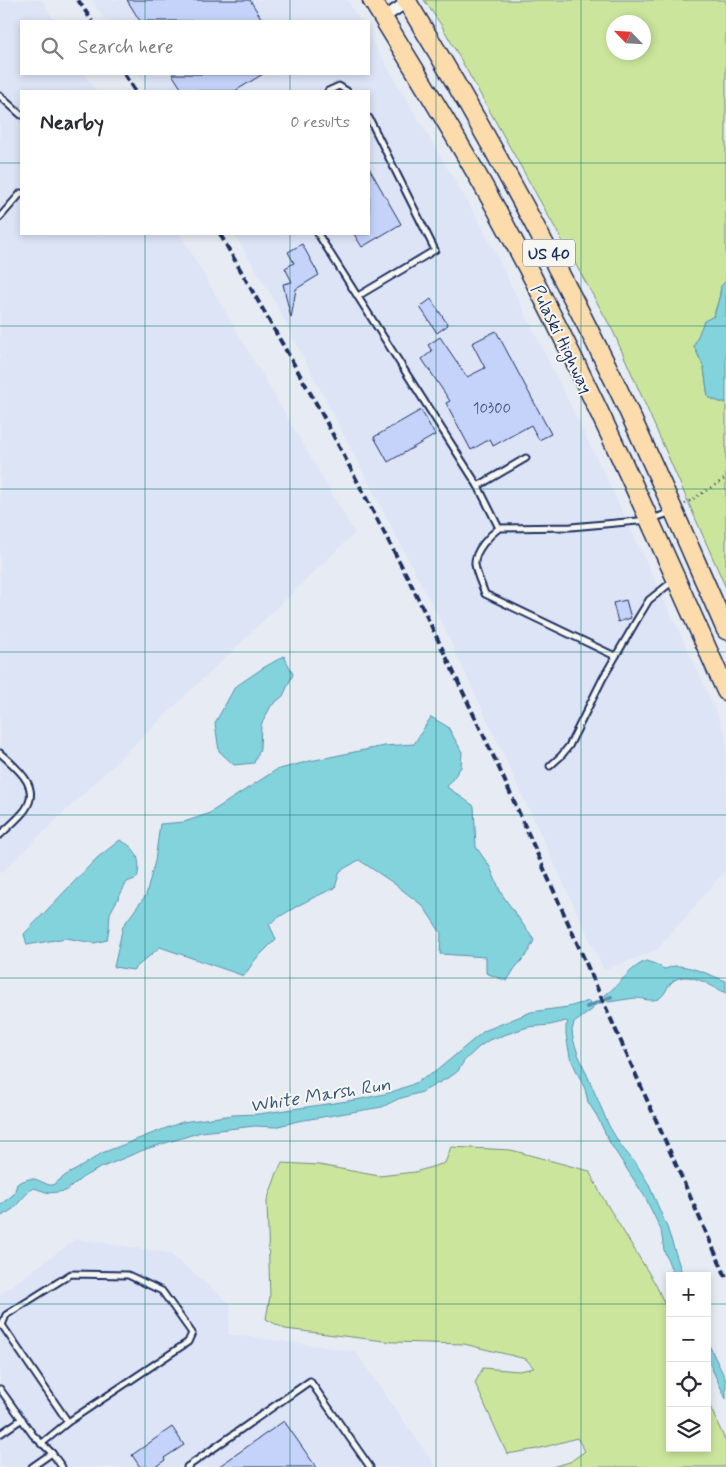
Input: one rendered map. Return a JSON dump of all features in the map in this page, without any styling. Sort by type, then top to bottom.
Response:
[{"type":"highway","name":"Pulaski Highway","points":[[372,0],[457,141],[514,241],[649,520],[726,691]]},
{"type":"highway","name":"Pulaski Highway","points":[[406,1],[499,160],[574,301],[674,511],[726,630]]},
{"type":"street","points":[[382,18],[406,1]]},
{"type":"lane","points":[[330,90],[339,86],[345,90]]},
{"type":"lane","points":[[0,96],[20,114]]},
{"type":"lane","points":[[358,296],[435,250],[370,120]]},
{"type":"lane","points":[[0,217],[20,194]]},
{"type":"lane","points":[[319,235],[478,486],[499,528]]},
{"type":"lane","points":[[478,486],[526,458]]},
{"type":"lane","points":[[615,656],[486,594],[475,562],[483,544],[499,528],[571,527],[649,520],[674,511]]},
{"type":"lane","points":[[550,766],[569,746],[615,656],[649,600],[676,578]]},
{"type":"lane","points":[[0,753],[29,783],[31,792],[30,800],[25,810],[0,835]]},
{"type":"lane","points":[[42,1444],[68,1422],[188,1342],[192,1333],[162,1291],[128,1275],[71,1274],[6,1316],[2,1325],[68,1422]]},
{"type":"lane","points":[[187,1467],[310,1381],[370,1467]]},
{"type":"lane","points":[[0,1389],[33,1435],[52,1453],[62,1467]]},
{"type":"lane","points":[[0,1434],[22,1419]]},
{"type":"lane","points":[[32,1467],[52,1453]]},
{"type":"path","points":[[674,511],[726,478]]},
{"type":"shaded area","points":[[0,0],[42,0],[54,20],[20,20],[20,75],[86,75],[95,90],[20,90],[20,235],[181,235],[355,533],[0,874]]},
{"type":"shaded area","points":[[92,0],[347,0],[359,20],[104,20]]},
{"type":"shaded area","points":[[370,38],[482,226],[602,469],[700,675],[726,735],[726,870],[657,950],[604,970],[445,630],[272,297],[235,235],[370,235],[370,90],[148,90],[139,75],[370,75]]},
{"type":"shaded area","points":[[76,1239],[169,1253],[231,1304],[228,1334],[355,1351],[436,1467],[0,1467],[0,1294]]},
{"type":"green space","points":[[424,0],[726,0],[726,281],[721,286],[718,304],[712,318],[694,346],[704,368],[708,397],[720,402],[726,402],[726,588],[613,331],[442,26]]},
{"type":"green space","points":[[451,1147],[511,1150],[589,1171],[603,1198],[656,1285],[666,1307],[666,1452],[711,1452],[711,1409],[726,1442],[726,1467],[552,1467],[570,1462],[585,1451],[577,1438],[537,1449],[507,1454],[475,1383],[483,1368],[519,1371],[534,1368],[526,1359],[464,1344],[393,1342],[285,1329],[266,1319],[270,1296],[267,1201],[282,1163],[319,1165],[379,1176],[415,1172],[445,1163]]},
{"type":"water","points":[[726,281],[726,402],[720,402],[708,397],[704,368],[694,346],[704,321],[714,316],[721,286]]},
{"type":"water","points":[[284,656],[293,674],[283,696],[271,706],[261,725],[260,749],[254,763],[234,765],[219,751],[215,723],[235,687]]},
{"type":"water","points":[[431,717],[448,727],[462,752],[461,767],[447,787],[474,806],[476,847],[490,867],[501,893],[534,940],[528,953],[507,981],[486,973],[486,957],[440,954],[441,933],[423,906],[359,860],[340,871],[335,888],[301,904],[269,924],[276,939],[255,960],[244,976],[160,947],[133,970],[114,967],[123,926],[146,895],[155,861],[160,824],[184,822],[208,814],[276,770],[384,746],[414,744]]},
{"type":"water","points":[[120,840],[134,851],[138,858],[139,870],[137,878],[127,882],[110,913],[107,940],[94,943],[66,938],[27,945],[24,934],[97,858]]},
{"type":"water","points":[[646,961],[664,969],[675,966],[687,967],[726,981],[726,993],[699,980],[685,977],[678,978],[672,982],[663,995],[655,1000],[635,998],[608,1002],[605,995],[630,972]]},
{"type":"water","name":"White Marsh Run","points":[[589,1001],[593,1009],[574,1023],[572,1030],[573,1039],[578,1054],[609,1126],[648,1183],[667,1227],[682,1272],[672,1272],[664,1250],[661,1230],[645,1197],[610,1143],[588,1102],[585,1089],[570,1057],[566,1034],[568,1022],[566,1021],[528,1027],[489,1040],[464,1061],[453,1075],[422,1092],[398,1099],[382,1107],[298,1121],[275,1127],[255,1126],[201,1132],[146,1149],[100,1168],[83,1177],[66,1191],[49,1193],[34,1188],[13,1209],[0,1217],[0,1205],[14,1194],[17,1184],[20,1182],[35,1179],[53,1185],[102,1153],[182,1122],[233,1115],[259,1114],[389,1093],[411,1085],[435,1072],[484,1031],[531,1012],[568,1007]]},
{"type":"water","points":[[711,1349],[726,1380],[726,1399],[711,1367]]},
{"type":"building","points":[[127,0],[250,0],[262,20],[139,20]]},
{"type":"building","points":[[173,75],[261,75],[237,90],[182,90]]},
{"type":"building","points":[[370,170],[401,224],[362,247],[355,235],[370,235]]},
{"type":"building","points":[[302,244],[319,275],[296,289],[291,318],[283,284],[292,282],[285,268],[294,263],[288,252]]},
{"type":"building","points":[[431,299],[448,325],[437,333],[420,307]]},
{"type":"building","points":[[496,331],[551,434],[539,440],[531,425],[493,446],[490,439],[471,450],[446,403],[450,401],[422,359],[432,351],[428,345],[440,337],[467,377],[485,368],[472,343]]},
{"type":"building","points":[[421,410],[435,435],[388,462],[374,437]]},
{"type":"building","points":[[626,600],[631,618],[618,622],[613,603]]},
{"type":"building","points":[[284,1421],[316,1467],[218,1467]]},
{"type":"building","points":[[172,1427],[184,1445],[164,1458],[165,1460],[155,1467],[140,1467],[132,1455]]},
{"type":"waterway","name":"White Marsh Run","points":[[587,1007],[611,997]]},
{"type":"railway","points":[[78,0],[91,20]]},
{"type":"railway","points":[[125,75],[134,90]]},
{"type":"railway","points":[[221,235],[321,412],[410,582],[499,768],[726,1277]]}]
